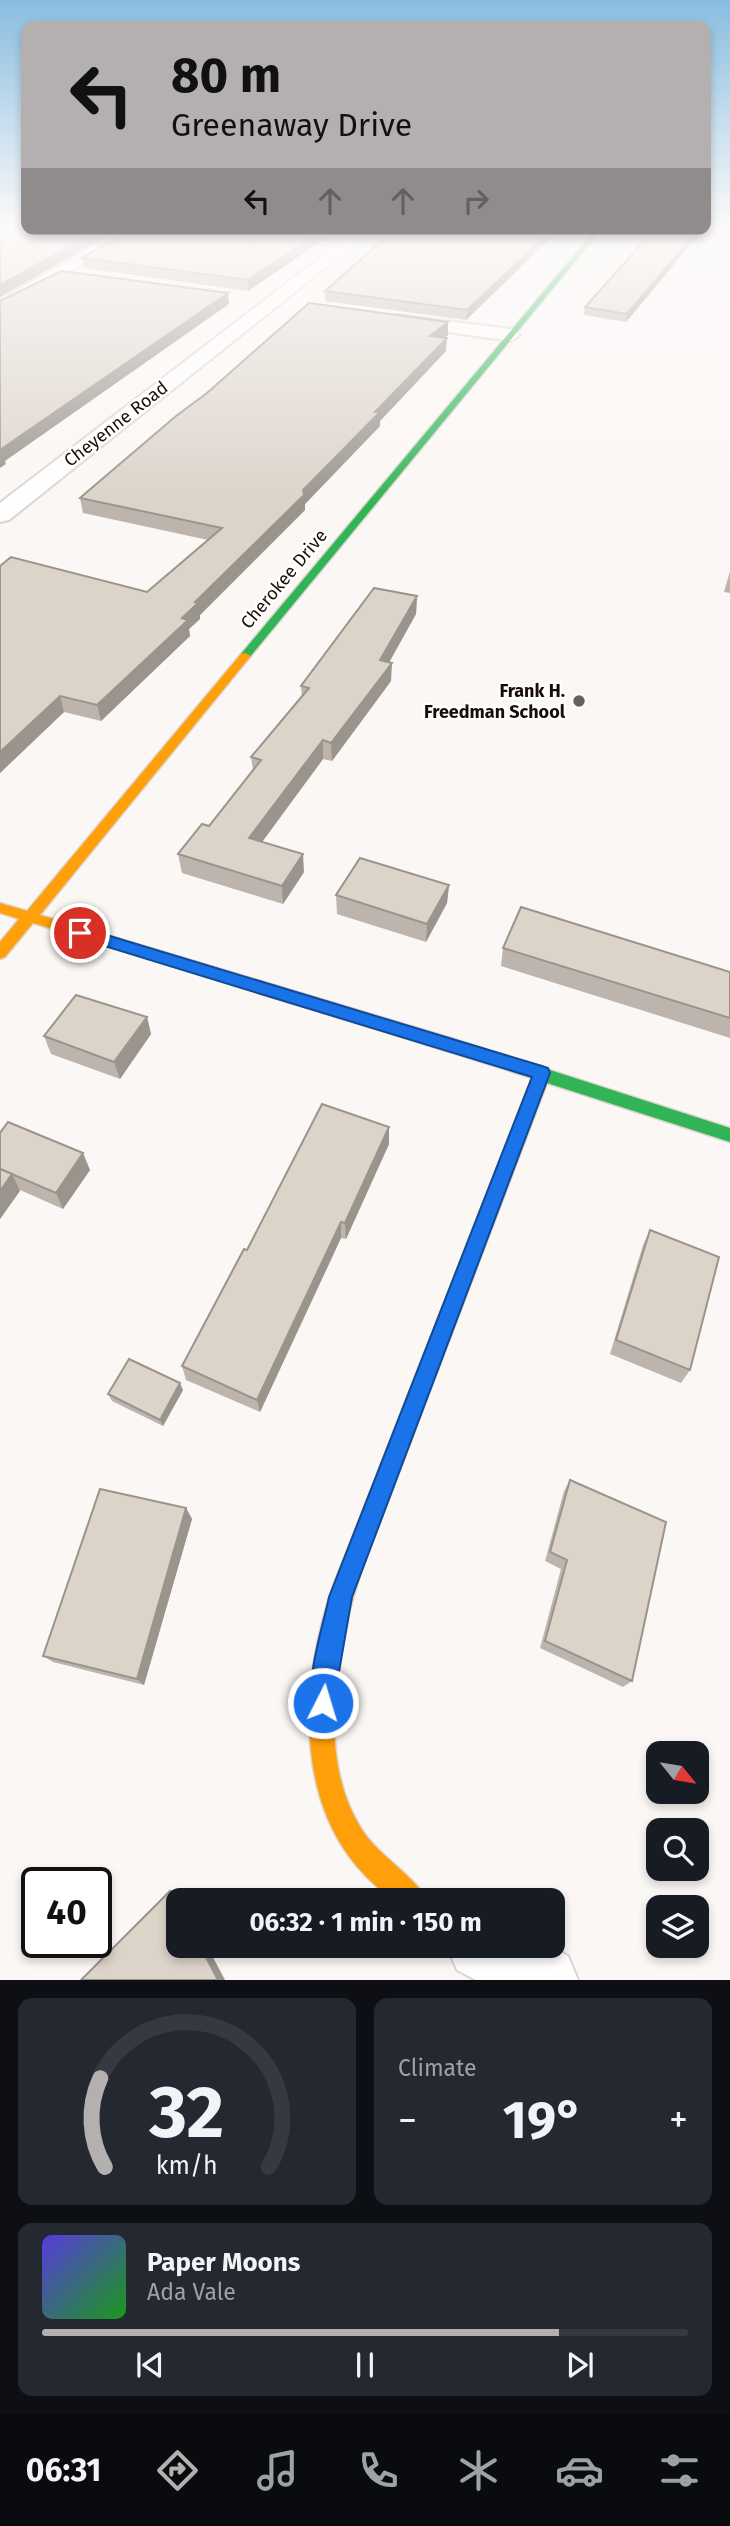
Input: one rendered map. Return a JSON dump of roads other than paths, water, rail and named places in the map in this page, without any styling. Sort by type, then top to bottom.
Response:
[{"type":"street","name":"Cheyenne Road","points":[[0,515],[245,322]]},
{"type":"street","points":[[417,322],[511,335]]},
{"type":"street","name":"Cherokee Drive","points":[[0,953],[521,322]]},
{"type":"street","points":[[0,908],[542,1073],[730,1135]]},
{"type":"street","points":[[399,1888],[371,1864],[355,1843],[330,1796],[323,1765],[327,1666],[340,1597],[542,1073]]},
{"type":"street","points":[[503,1958],[544,1980]]},
{"type":"place","name":"Frank H. Freedman School","points":[[579,701]]}]
